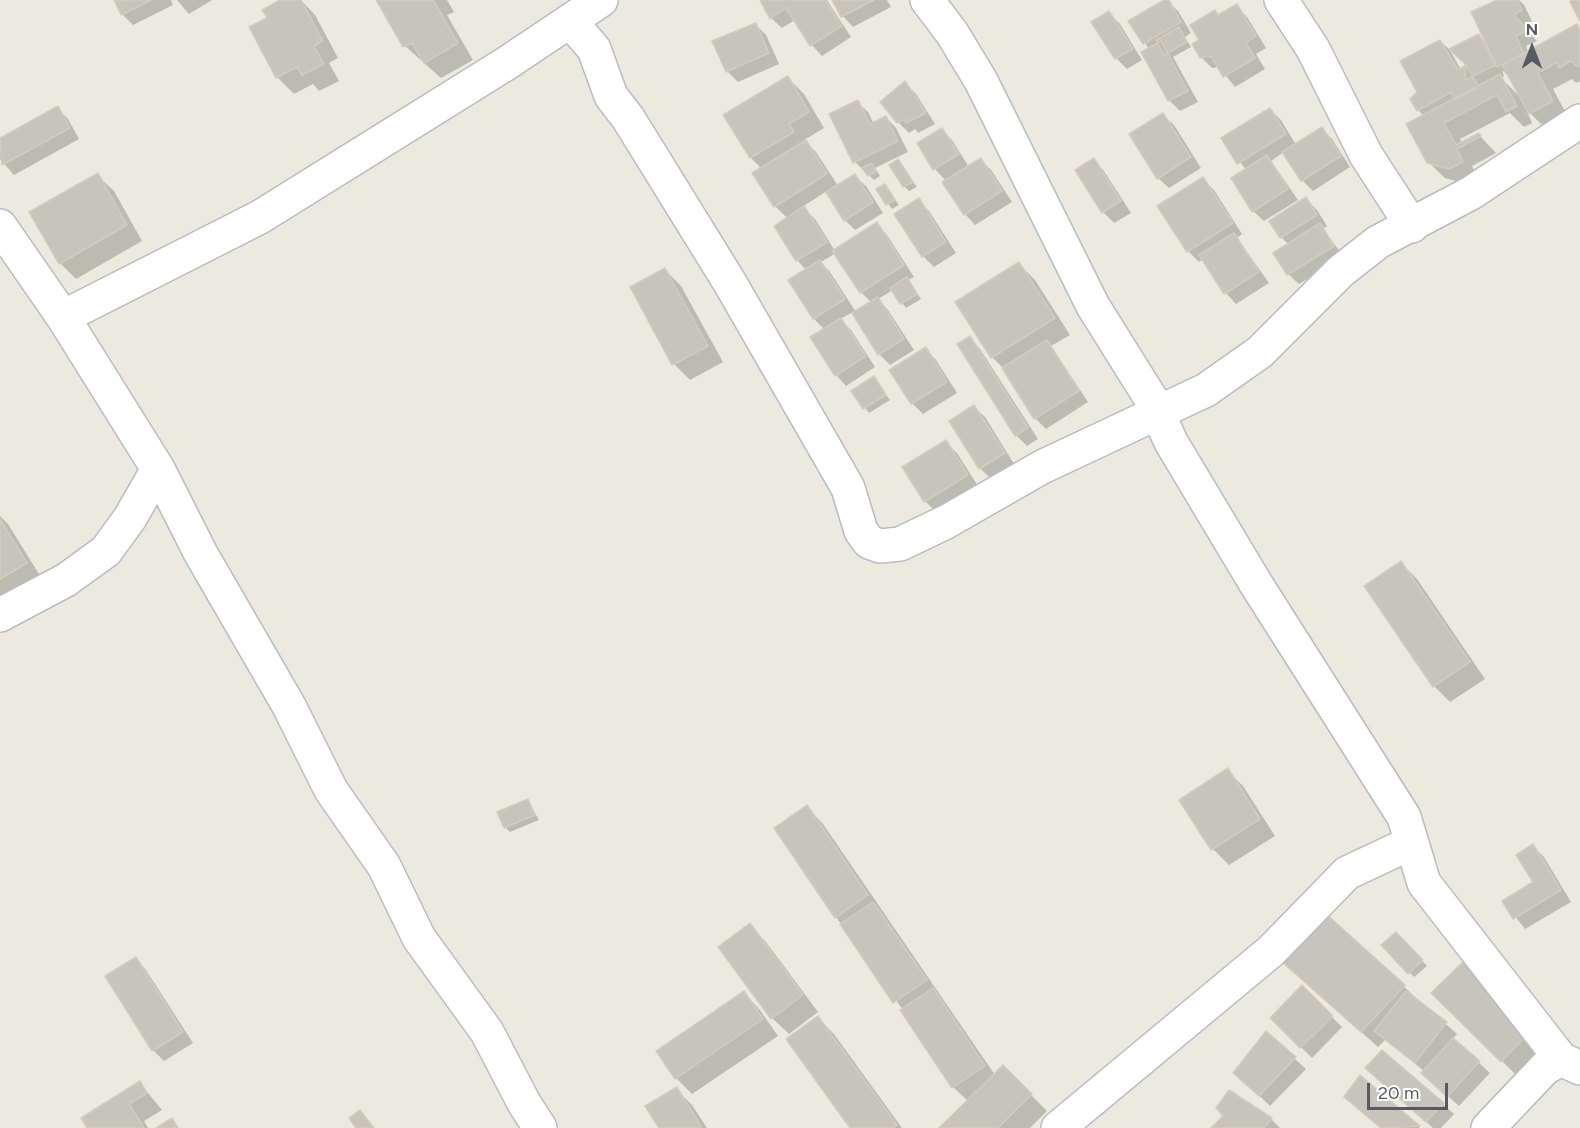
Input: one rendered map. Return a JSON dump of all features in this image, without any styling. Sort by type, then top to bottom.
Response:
[{"type":"street","points":[[63,317],[260,217],[487,76],[601,0]]},
{"type":"street","points":[[927,0],[952,33],[981,81],[1093,306],[1158,413],[1171,442],[1256,584],[1404,817],[1424,883],[1571,1063],[1545,1068],[1488,1128]]},
{"type":"street","points":[[1281,0],[1313,49],[1366,155],[1412,226]]},
{"type":"street","points":[[570,21],[594,49],[610,96],[628,118],[729,283],[848,488],[861,531],[869,542],[880,546],[900,544],[946,522],[1042,467],[1206,390],[1260,352],[1341,271],[1378,242],[1412,226],[1512,167],[1580,121]]},
{"type":"street","points":[[0,225],[63,317],[158,469],[201,554],[289,706],[331,790],[384,866],[419,938],[488,1032],[524,1103],[540,1128]]},
{"type":"street","points":[[0,615],[66,580],[106,551],[130,518],[158,469]]},
{"type":"street","points":[[1058,1128],[1271,951],[1347,873],[1411,843]]},
{"type":"building","points":[[114,0],[152,0],[121,15]]},
{"type":"building","points":[[280,0],[301,0],[323,41],[314,46],[324,64],[302,75],[297,67],[276,78],[249,27],[267,18],[262,10]]},
{"type":"building","points":[[376,0],[433,0],[458,43],[424,63],[412,43],[403,47]]},
{"type":"building","points":[[760,0],[825,0],[842,26],[810,46],[786,8],[770,19]]},
{"type":"building","points":[[832,0],[874,0],[841,17]]},
{"type":"building","points":[[1164,0],[1169,0],[1181,22],[1143,44],[1128,21]]},
{"type":"building","points":[[1497,0],[1517,0],[1522,10],[1514,15],[1528,30],[1516,36],[1524,54],[1497,67],[1471,12]]},
{"type":"building","points":[[1580,0],[1580,21],[1570,2]]},
{"type":"building","points":[[1237,4],[1256,36],[1246,43],[1255,58],[1223,77],[1211,56],[1200,58],[1192,44],[1199,40],[1190,25],[1215,10],[1218,15]]},
{"type":"building","points":[[1109,11],[1133,49],[1115,59],[1091,22]]},
{"type":"building","points":[[756,23],[769,53],[726,72],[712,41]]},
{"type":"building","points":[[1577,24],[1580,30],[1580,65],[1577,66],[1571,61],[1559,68],[1557,62],[1538,73],[1553,101],[1529,114],[1502,65]]},
{"type":"building","points":[[1179,27],[1187,42],[1164,55],[1156,40]]},
{"type":"building","points":[[1479,34],[1495,65],[1465,80],[1466,65],[1449,49]]},
{"type":"building","points":[[1440,40],[1458,70],[1466,65],[1479,87],[1455,100],[1451,92],[1417,111],[1410,99],[1417,92],[1400,61]]},
{"type":"building","points":[[1161,41],[1188,91],[1168,101],[1141,52]]},
{"type":"building","points":[[1500,74],[1517,106],[1506,112],[1497,95],[1444,123],[1456,145],[1479,133],[1481,136],[1457,149],[1463,162],[1449,169],[1427,163],[1406,124]]},
{"type":"building","points":[[788,76],[809,112],[789,124],[794,132],[750,158],[723,115]]},
{"type":"building","points":[[905,81],[926,113],[906,123],[905,119],[897,123],[880,102]]},
{"type":"building","points":[[858,100],[870,124],[886,116],[898,141],[853,163],[829,114]]},
{"type":"building","points":[[58,106],[70,128],[2,165],[0,138]]},
{"type":"building","points":[[1270,108],[1286,134],[1237,164],[1221,138]]},
{"type":"building","points":[[1163,113],[1191,157],[1157,179],[1129,134]]},
{"type":"building","points":[[1322,127],[1341,156],[1301,181],[1282,152]]},
{"type":"building","points":[[942,128],[959,154],[933,170],[917,143]]},
{"type":"building","points":[[806,140],[827,174],[774,207],[752,173]]},
{"type":"building","points":[[1267,155],[1288,189],[1252,212],[1231,178]]},
{"type":"building","points":[[981,158],[1002,191],[964,215],[942,182]]},
{"type":"building","points":[[1094,158],[1121,201],[1102,213],[1075,170]]},
{"type":"building","points":[[898,159],[913,182],[903,187],[889,165]]},
{"type":"building","points":[[871,163],[876,171],[868,176],[862,168]]},
{"type":"building","points":[[98,173],[127,225],[59,264],[29,212]]},
{"type":"building","points":[[855,174],[873,202],[844,221],[826,192]]},
{"type":"building","points":[[1203,177],[1233,223],[1187,252],[1157,206]]},
{"type":"building","points":[[885,184],[895,200],[886,205],[876,189]]},
{"type":"building","points":[[1306,197],[1317,215],[1280,238],[1269,221]]},
{"type":"building","points":[[919,198],[946,242],[922,257],[894,214]]},
{"type":"building","points":[[804,206],[827,242],[796,261],[774,226]]},
{"type":"building","points":[[877,222],[904,265],[860,293],[832,251]]},
{"type":"building","points":[[1320,223],[1334,246],[1287,275],[1273,253]]},
{"type":"building","points":[[1234,233],[1259,272],[1224,294],[1199,255]]},
{"type":"building","points":[[820,260],[845,299],[813,319],[788,280]]},
{"type":"building","points":[[1019,262],[1055,318],[991,358],[955,302]]},
{"type":"building","points":[[665,268],[708,346],[672,365],[630,287]]},
{"type":"building","points":[[907,277],[917,294],[900,304],[890,288]]},
{"type":"building","points":[[878,297],[904,339],[878,355],[852,313]]},
{"type":"building","points":[[841,318],[866,356],[835,376],[810,337]]},
{"type":"building","points":[[970,336],[1028,428],[1015,436],[957,344]]},
{"type":"building","points":[[1047,340],[1079,391],[1034,419],[1002,368]]},
{"type":"building","points":[[926,347],[947,382],[911,404],[889,370]]},
{"type":"building","points":[[874,376],[886,395],[863,409],[851,391]]},
{"type":"building","points":[[974,405],[1005,453],[979,469],[949,421]]},
{"type":"building","points":[[946,440],[968,475],[924,502],[902,467]]},
{"type":"building","points":[[0,519],[27,563],[0,579]]},
{"type":"building","points":[[1401,561],[1470,662],[1433,687],[1364,586]]},
{"type":"building","points":[[1228,768],[1260,819],[1211,850],[1179,800]]},
{"type":"building","points":[[528,799],[535,815],[504,828],[497,812]]},
{"type":"building","points":[[807,805],[868,895],[835,918],[774,828]]},
{"type":"building","points":[[1533,844],[1561,890],[1513,919],[1502,901],[1533,882],[1516,855]]},
{"type":"building","points":[[873,902],[927,980],[893,1003],[840,924]]},
{"type":"building","points":[[1325,913],[1405,985],[1361,1032],[1281,961]]},
{"type":"building","points":[[750,923],[803,995],[771,1019],[718,947]]},
{"type":"building","points":[[1396,932],[1423,960],[1408,974],[1381,945]]},
{"type":"building","points":[[136,957],[183,1032],[152,1051],[105,976]]},
{"type":"building","points":[[1463,962],[1532,1030],[1501,1062],[1431,993]]},
{"type":"building","points":[[1302,985],[1333,1016],[1300,1048],[1270,1018]]},
{"type":"building","points":[[933,988],[985,1066],[952,1088],[900,1010]]},
{"type":"building","points":[[744,991],[763,1019],[675,1079],[656,1051]]},
{"type":"building","points":[[1406,991],[1447,1022],[1415,1063],[1374,1031]]},
{"type":"building","points":[[818,1016],[897,1125],[893,1128],[850,1128],[786,1039]]},
{"type":"building","points":[[1266,1031],[1296,1057],[1259,1096],[1233,1073]]},
{"type":"building","points":[[1453,1038],[1480,1061],[1447,1097],[1421,1073]]},
{"type":"building","points":[[1382,1050],[1444,1103],[1426,1122],[1365,1068]]},
{"type":"building","points":[[1003,1065],[1032,1094],[998,1128],[939,1128]]},
{"type":"building","points":[[1360,1075],[1420,1126],[1381,1128],[1344,1097]]},
{"type":"building","points":[[140,1081],[147,1093],[129,1104],[144,1128],[87,1128],[81,1118]]},
{"type":"building","points":[[677,1087],[702,1128],[659,1128],[645,1106]]},
{"type":"building","points":[[1229,1090],[1272,1118],[1264,1128],[1211,1128],[1223,1116],[1216,1108]]},
{"type":"building","points":[[360,1110],[374,1128],[356,1128],[349,1118]]},
{"type":"building","points":[[172,1118],[178,1128],[156,1128]]}]
